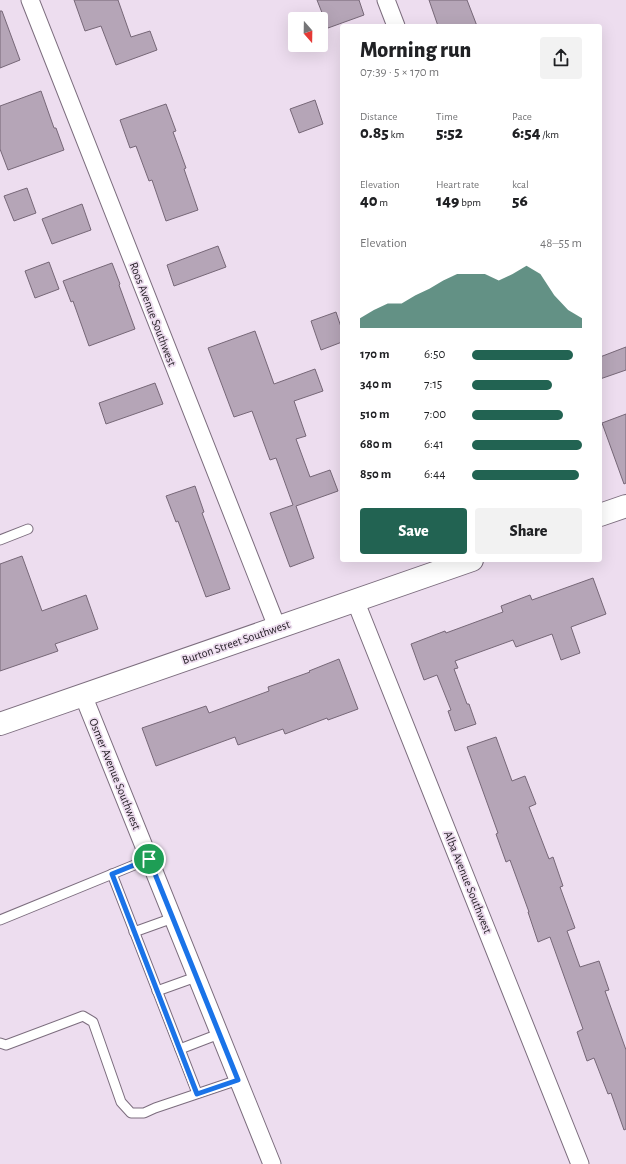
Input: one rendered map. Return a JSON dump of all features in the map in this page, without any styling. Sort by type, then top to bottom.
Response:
[{"type":"main road","points":[[602,515],[625,509]]},
{"type":"main road","name":"Burton Street Southwest","points":[[0,724],[466,562]]},
{"type":"street","name":"Roos Avenue Southwest","points":[[30,0],[277,627]]},
{"type":"street","points":[[386,0],[395,24]]},
{"type":"street","name":"Alba Avenue Southwest","points":[[355,600],[580,1164]]},
{"type":"street","name":"Osmer Avenue Southwest","points":[[83,695],[272,1164]]},
{"type":"lane","points":[[0,540],[28,529]]},
{"type":"lane","points":[[0,920],[149,859]]},
{"type":"lane","points":[[112,874],[197,1094]]},
{"type":"lane","points":[[134,932],[173,918]]},
{"type":"lane","points":[[157,991],[196,977]]},
{"type":"lane","points":[[0,1043],[6,1045],[82,1016],[93,1022],[121,1102],[131,1113],[144,1112],[238,1080]]},
{"type":"lane","points":[[180,1048],[219,1034]]},
{"type":"building","points":[[74,0],[118,0],[131,37],[150,31],[157,50],[116,65],[101,26],[85,31]]},
{"type":"building","points":[[317,0],[359,0],[364,15],[328,28],[328,12],[322,12]]},
{"type":"building","points":[[429,0],[467,0],[476,24],[437,24]]},
{"type":"building","points":[[0,11],[2,11],[20,60],[0,68]]},
{"type":"building","points":[[41,91],[54,128],[56,128],[64,150],[8,170],[0,149],[0,106]]},
{"type":"building","points":[[315,100],[323,124],[299,133],[290,109]]},
{"type":"building","points":[[166,104],[176,131],[173,132],[186,168],[184,169],[198,210],[166,221],[152,180],[149,181],[136,146],[130,148],[120,120]]},
{"type":"building","points":[[27,188],[36,213],[14,221],[4,196]]},
{"type":"building","points":[[82,204],[91,230],[52,244],[42,219]]},
{"type":"building","points":[[218,246],[226,267],[174,286],[167,265]]},
{"type":"building","points":[[49,262],[59,289],[35,298],[25,271]]},
{"type":"building","points":[[112,263],[135,329],[89,346],[73,301],[71,302],[63,281]]},
{"type":"building","points":[[336,312],[340,324],[340,343],[321,350],[311,321]]},
{"type":"building","points":[[255,331],[274,384],[315,369],[323,391],[294,401],[306,436],[296,439],[310,477],[330,470],[338,491],[296,506],[314,558],[290,567],[270,513],[293,505],[276,458],[270,460],[252,411],[234,417],[208,348]]},
{"type":"building","points":[[626,347],[626,370],[602,378],[602,356]]},
{"type":"building","points":[[155,383],[163,404],[106,424],[99,403]]},
{"type":"building","points":[[626,414],[626,483],[624,484],[602,423]]},
{"type":"building","points":[[195,486],[204,512],[202,513],[230,589],[206,597],[178,521],[176,522],[166,496]]},
{"type":"building","points":[[22,556],[42,611],[86,595],[98,629],[55,644],[58,651],[0,671],[0,564]]},
{"type":"building","points":[[593,578],[606,614],[571,627],[580,653],[561,660],[552,634],[516,647],[513,640],[455,661],[458,668],[454,669],[476,724],[455,731],[448,711],[451,710],[437,675],[424,680],[411,644],[503,612],[501,606],[530,595],[532,600]]},
{"type":"building","points":[[339,659],[358,709],[328,720],[327,718],[285,734],[283,729],[238,745],[235,737],[156,766],[142,728],[206,706],[209,713],[269,691],[268,687],[310,672],[309,671]]},
{"type":"building","points":[[496,737],[512,781],[525,776],[536,804],[529,807],[549,859],[553,857],[563,886],[560,887],[575,928],[567,931],[580,967],[599,961],[609,990],[605,991],[626,1050],[626,1129],[624,1130],[611,1093],[608,1094],[594,1058],[587,1061],[577,1032],[583,1029],[550,937],[538,942],[510,860],[506,862],[496,834],[498,833],[467,747]]},
{"type":"route","points":[[149,859],[238,1080],[197,1094],[112,874],[149,859]]}]
